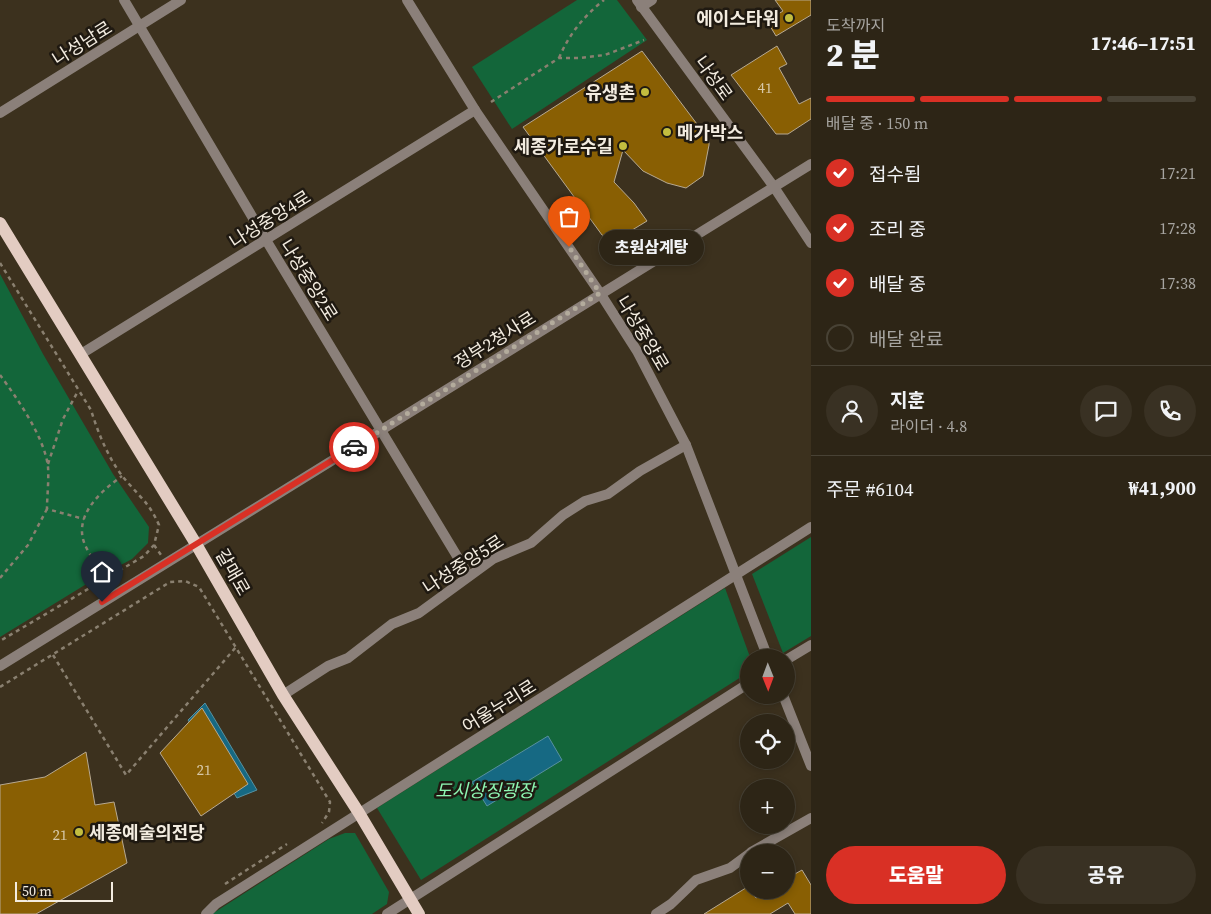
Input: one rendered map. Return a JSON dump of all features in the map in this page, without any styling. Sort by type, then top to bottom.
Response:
[{"type":"main road","name":"갈매로","points":[[0,223],[196,544],[283,695],[359,813],[419,914]]},
{"type":"street","name":"나성중앙2로","points":[[124,0],[266,240],[469,576]]},
{"type":"street","name":"나성남로","points":[[0,113],[181,0]]},
{"type":"street","name":"나성중앙로","points":[[407,0],[475,110],[600,293],[637,351],[686,445],[764,649]]},
{"type":"street","name":"나성로","points":[[652,0],[639,3],[774,187],[811,243]]},
{"type":"street","name":"나성중앙4로","points":[[81,354],[475,110]]},
{"type":"street","name":"정부2청사로","points":[[0,666],[811,164]]},
{"type":"street","name":"나성중앙5로","points":[[283,695],[328,666],[348,658],[392,624],[419,613],[493,559],[531,543],[563,515],[585,501],[608,494],[640,471],[686,445]]},
{"type":"street","name":"어울누리로","points":[[206,914],[216,904],[811,527]]},
{"type":"street","points":[[795,655],[811,645]]},
{"type":"street","points":[[387,914],[740,689]]},
{"type":"street","points":[[787,704],[811,766]]},
{"type":"street","points":[[766,844],[811,818]]},
{"type":"street","points":[[656,914],[696,880],[730,868],[740,860]]},
{"type":"path","points":[[559,58],[566,41],[579,23],[604,0]]},
{"type":"path","points":[[490,102],[559,58],[605,55],[644,40]]},
{"type":"path","points":[[0,263],[92,410],[98,433],[123,476],[144,497],[160,525],[154,546],[144,556],[0,641]]},
{"type":"path","points":[[0,375],[31,425],[48,466]]},
{"type":"path","points":[[0,578],[28,545],[46,509],[48,466],[51,451],[63,419],[78,390]]},
{"type":"path","points":[[106,577],[85,545],[84,519],[98,494],[123,476]]},
{"type":"path","points":[[46,509],[84,519]]},
{"type":"path","points":[[0,688],[163,586],[176,580],[199,587],[330,802],[329,812],[322,823]]},
{"type":"path","points":[[53,655],[126,775],[236,647]]},
{"type":"path","points":[[220,888],[233,877],[288,843]]},
{"type":"green space","points":[[577,0],[617,0],[647,40],[512,129],[472,67]]},
{"type":"green space","points":[[0,274],[43,354],[113,474],[149,527],[148,543],[132,559],[93,580],[0,637]]},
{"type":"green space","points":[[811,537],[811,636],[790,649],[781,649],[752,574]]},
{"type":"green space","name":"도시상징광장","points":[[725,588],[747,649],[740,649],[740,678],[421,880],[377,808]]},
{"type":"green space","points":[[345,833],[355,833],[389,892],[387,904],[372,914],[212,914],[329,839]]},
{"type":"water","points":[[205,703],[257,790],[237,798],[188,720]]},
{"type":"water","points":[[548,736],[562,760],[487,806],[472,782]]},
{"type":"building","name":"에이스타워","points":[[775,0],[811,0],[811,15],[776,36],[767,21],[783,11]]},
{"type":"building","points":[[777,46],[787,64],[779,68],[799,104],[811,98],[811,119],[788,134],[776,134],[731,75]]},
{"type":"building","name":"세종가로수길","points":[[642,51],[709,140],[709,145],[703,176],[686,188],[667,183],[643,171],[623,150],[614,182],[634,203],[647,221],[614,241],[602,235],[523,127]]},
{"type":"building","points":[[202,708],[248,784],[201,816],[160,753]]},
{"type":"building","points":[[86,752],[95,805],[114,802],[127,863],[36,914],[0,914],[0,785],[45,777]]},
{"type":"building","points":[[802,870],[811,885],[811,914],[795,914],[788,903],[770,914],[704,914],[740,892],[740,899],[795,899],[795,874]]},
{"type":"way so far","points":[[354,447],[600,293],[569,247]]},
{"type":"place","name":"에이스타워","points":[[789,18]]},
{"type":"place","name":"유생촌","points":[[645,92]]},
{"type":"place","name":"메가박스","points":[[667,132]]},
{"type":"place","name":"세종가로수길","points":[[623,146]]},
{"type":"place","name":"초원삼계탕","points":[[569,247]]},
{"type":"place","name":"세종예술의전당","points":[[79,832]]},
{"type":"route","points":[[102,602],[354,447]]}]
